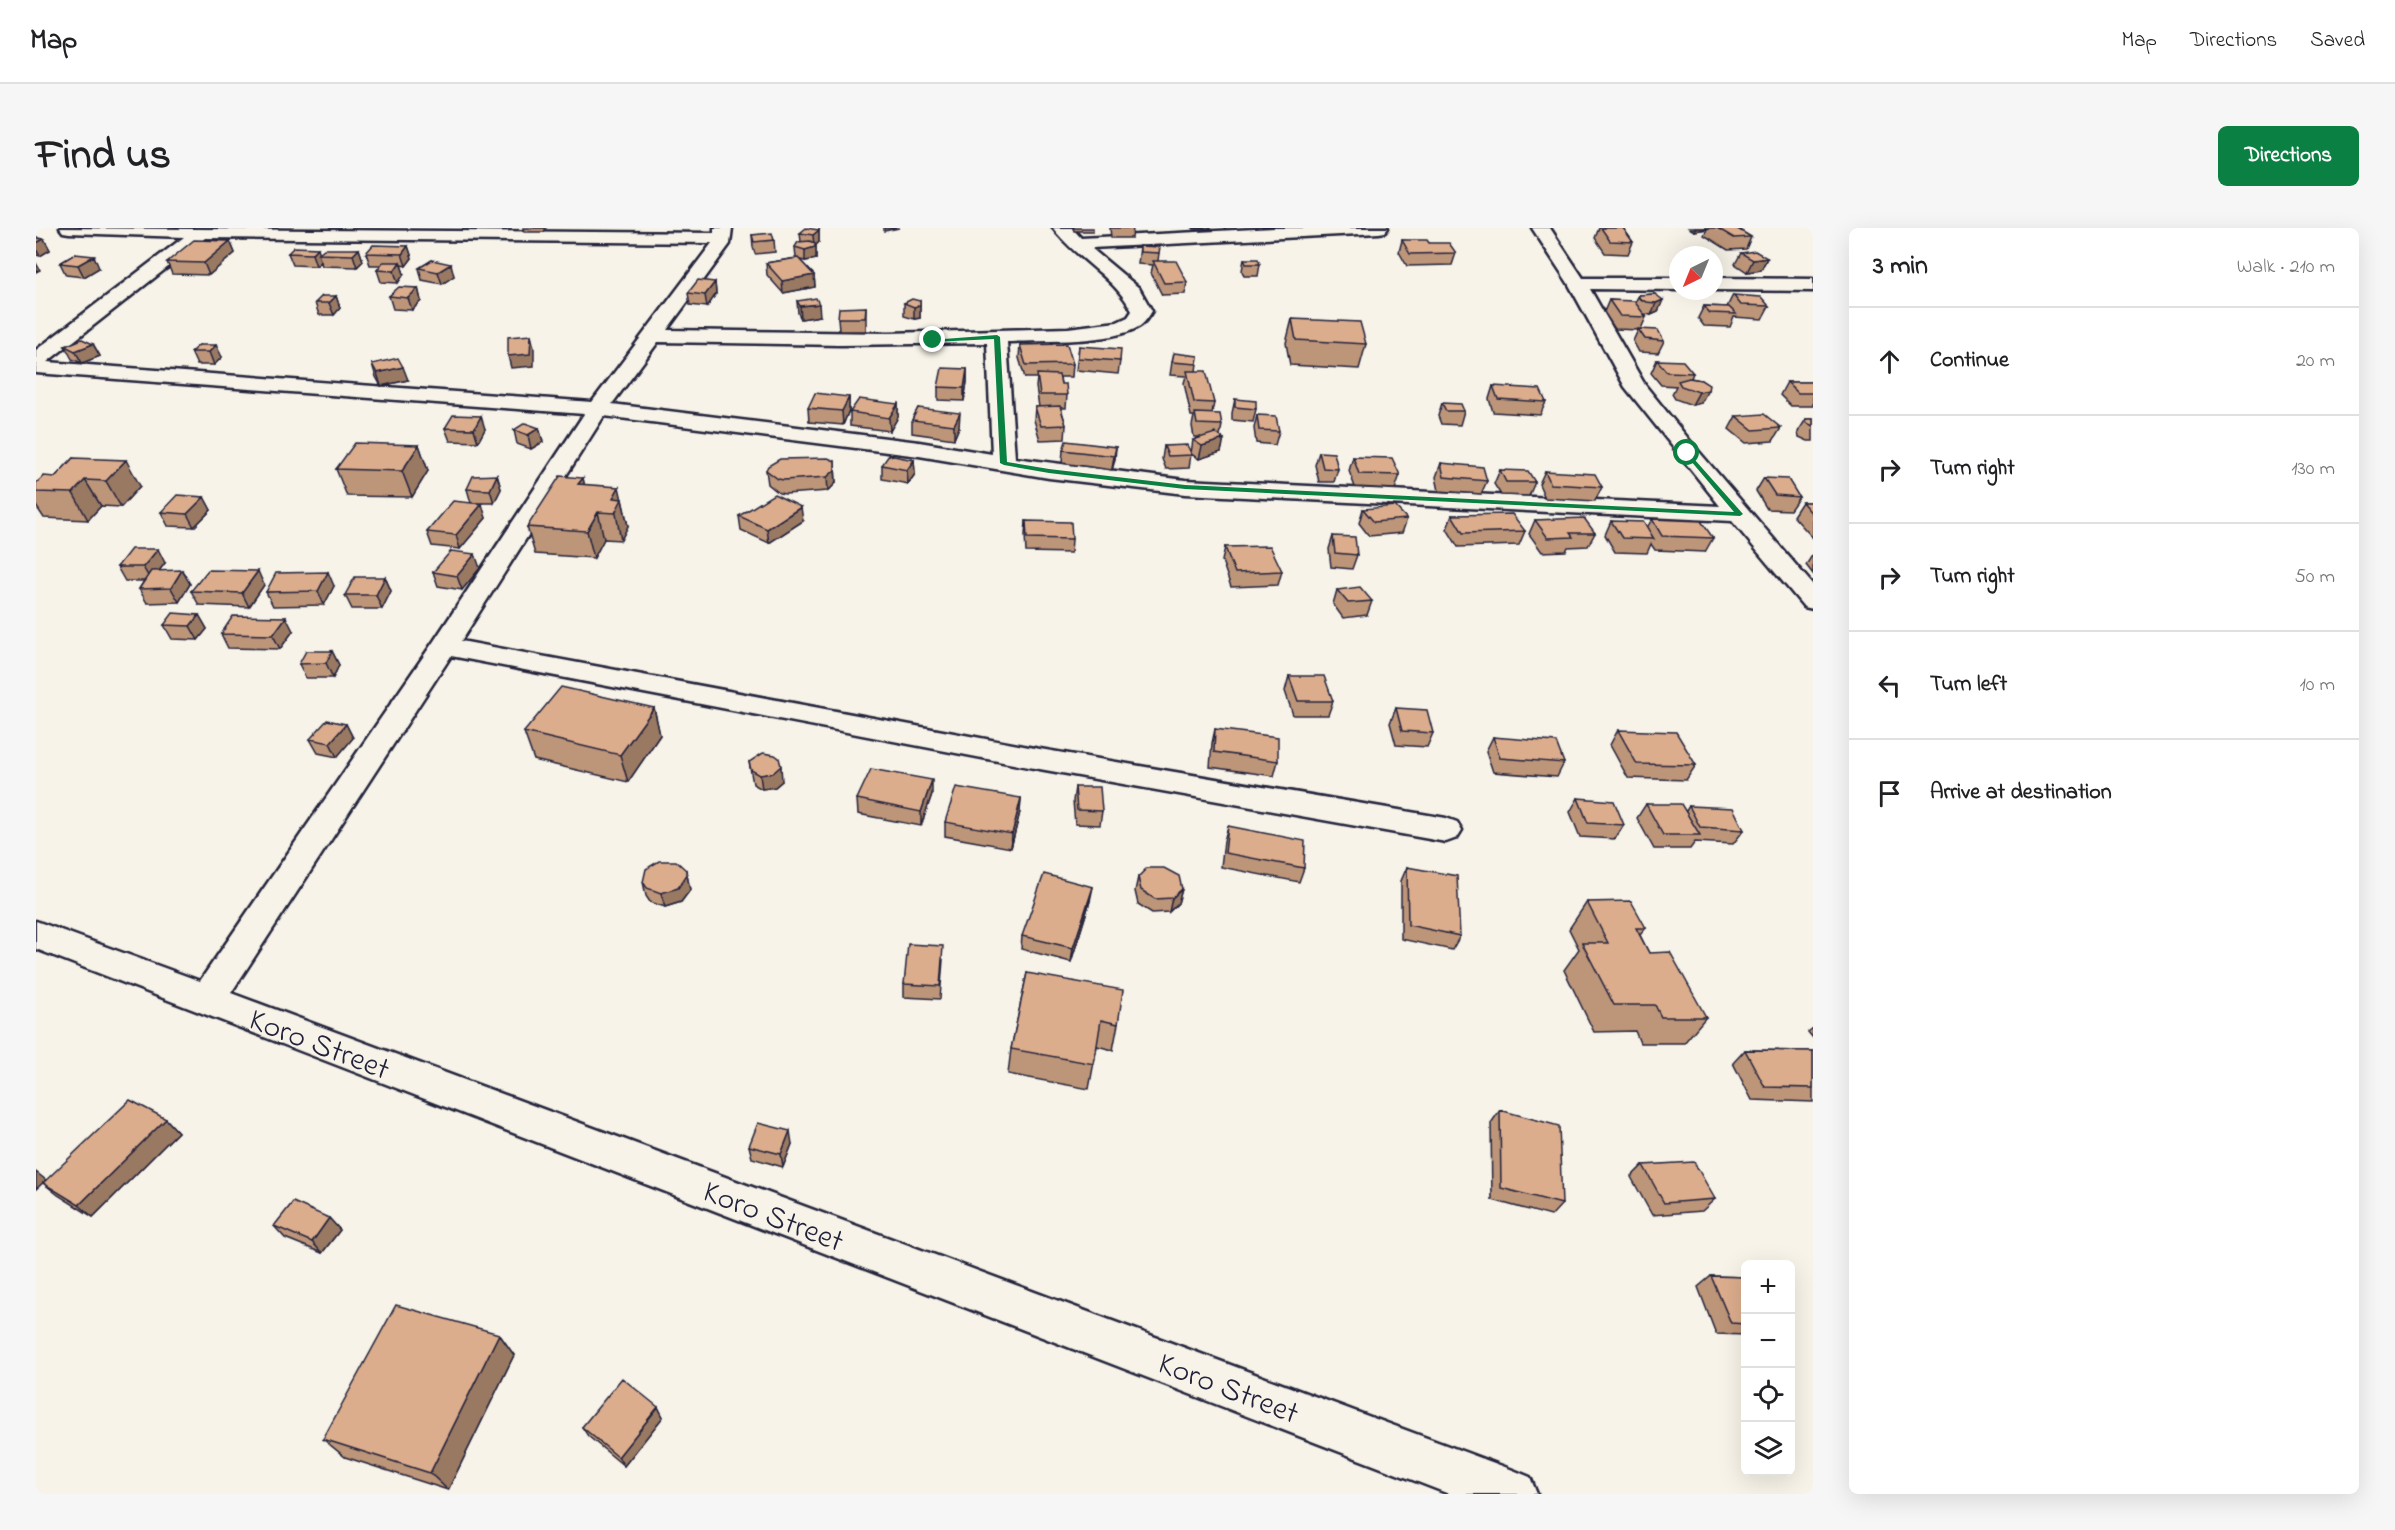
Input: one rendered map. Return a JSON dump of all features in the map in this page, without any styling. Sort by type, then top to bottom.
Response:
[{"type":"street","points":[[69,228],[204,231],[723,233],[713,256],[597,409],[444,646],[207,1000]]},
{"type":"street","points":[[652,336],[842,340],[997,337],[1087,332],[1118,327],[1134,321],[1142,311],[1132,292],[1062,228]]},
{"type":"street","points":[[1076,243],[1379,228]]},
{"type":"street","points":[[1541,228],[1578,283],[1636,387],[1813,601]]},
{"type":"street","points":[[36,360],[204,231]]},
{"type":"street","points":[[1578,283],[1669,284]]},
{"type":"street","points":[[1723,284],[1813,285]]},
{"type":"street","points":[[997,337],[1004,463]]},
{"type":"street","points":[[36,367],[597,409],[919,448],[1100,478],[1185,487],[1740,514]]},
{"type":"street","points":[[444,646],[1034,758],[1446,830]]},
{"type":"street","name":"Koro Street","points":[[36,934],[1513,1494]]},
{"type":"building","points":[[806,228],[819,230],[813,235],[800,233]]},
{"type":"building","points":[[1601,228],[1623,228],[1633,242],[1610,241]]},
{"type":"building","points":[[1717,228],[1736,228],[1751,237],[1734,238]]},
{"type":"building","points":[[772,233],[774,240],[754,242],[752,235]]},
{"type":"building","points":[[194,240],[230,241],[204,263],[167,262]]},
{"type":"building","points":[[1402,240],[1449,243],[1456,253],[1410,254]]},
{"type":"building","points":[[810,241],[815,244],[815,247],[805,250],[795,247],[798,242]]},
{"type":"building","points":[[373,245],[408,246],[402,254],[366,253]]},
{"type":"building","points":[[1140,246],[1160,247],[1159,253],[1140,252]]},
{"type":"building","points":[[294,247],[318,248],[312,254],[288,253]]},
{"type":"building","points":[[324,249],[359,249],[353,255],[318,254]]},
{"type":"building","points":[[1755,251],[1767,258],[1753,260],[1741,253]]},
{"type":"building","points":[[75,254],[94,256],[78,265],[60,263]]},
{"type":"building","points":[[798,258],[814,275],[782,281],[766,263]]},
{"type":"building","points":[[1244,259],[1258,259],[1260,264],[1246,264]]},
{"type":"building","points":[[432,260],[451,264],[438,272],[419,268]]},
{"type":"building","points":[[1153,261],[1176,261],[1187,282],[1164,283]]},
{"type":"building","points":[[383,262],[400,262],[394,271],[377,270]]},
{"type":"building","points":[[698,280],[715,282],[705,295],[688,293]]},
{"type":"building","points":[[399,287],[418,288],[408,298],[389,296]]},
{"type":"building","points":[[1655,294],[1663,300],[1656,303],[1646,302],[1639,298],[1639,295]]},
{"type":"building","points":[[1733,295],[1761,297],[1769,306],[1741,305]]},
{"type":"building","points":[[322,296],[336,296],[329,303],[315,303]]},
{"type":"building","points":[[816,298],[819,304],[800,306],[797,301]]},
{"type":"building","points":[[912,299],[920,301],[920,305],[914,307],[904,303]]},
{"type":"building","points":[[1609,300],[1634,301],[1646,317],[1620,316]]},
{"type":"building","points":[[1704,306],[1729,307],[1736,314],[1710,313]]},
{"type":"building","points":[[866,307],[865,318],[838,318],[839,308]]},
{"type":"building","points":[[1292,319],[1360,322],[1366,344],[1296,340]]},
{"type":"building","points":[[1638,329],[1658,330],[1664,341],[1645,339]]},
{"type":"building","points":[[531,335],[530,354],[508,356],[508,337]]},
{"type":"building","points":[[82,339],[93,344],[75,351],[65,346]]},
{"type":"building","points":[[1067,344],[1073,364],[1026,365],[1020,345]]},
{"type":"building","points":[[199,345],[216,345],[209,352],[191,352]]},
{"type":"building","points":[[1079,346],[1121,349],[1120,361],[1078,358]]},
{"type":"building","points":[[1174,353],[1198,356],[1197,364],[1172,362]]},
{"type":"building","points":[[398,358],[403,367],[377,373],[372,364]]},
{"type":"building","points":[[1657,360],[1683,361],[1693,373],[1667,372]]},
{"type":"building","points":[[942,368],[967,369],[964,388],[938,387]]},
{"type":"building","points":[[1187,371],[1206,371],[1214,403],[1194,402]]},
{"type":"building","points":[[1037,374],[1059,375],[1061,384],[1066,384],[1067,395],[1040,395]]},
{"type":"building","points":[[1689,378],[1701,380],[1709,385],[1708,390],[1699,392],[1681,386],[1678,381]]},
{"type":"building","points":[[1787,382],[1813,382],[1813,393],[1798,393]]},
{"type":"building","points":[[1493,386],[1540,389],[1546,402],[1498,399]]},
{"type":"building","points":[[815,393],[849,397],[842,411],[808,408]]},
{"type":"building","points":[[859,399],[898,404],[889,418],[850,412]]},
{"type":"building","points":[[1235,399],[1256,401],[1256,409],[1235,407]]},
{"type":"building","points":[[1442,403],[1461,404],[1464,411],[1446,411]]},
{"type":"building","points":[[1060,406],[1066,425],[1041,426],[1035,407]]},
{"type":"building","points":[[918,408],[960,413],[954,425],[912,420]]},
{"type":"building","points":[[1195,413],[1220,414],[1222,425],[1197,424]]},
{"type":"building","points":[[1764,414],[1781,428],[1753,430],[1736,416]]},
{"type":"building","points":[[453,415],[481,416],[474,429],[445,428]]},
{"type":"building","points":[[1257,415],[1276,416],[1279,431],[1259,430]]},
{"type":"building","points":[[1806,419],[1813,419],[1813,426],[1807,423]]},
{"type":"building","points":[[525,423],[539,428],[528,435],[514,430]]},
{"type":"building","points":[[1215,433],[1224,439],[1202,446],[1193,440]]},
{"type":"building","points":[[1066,441],[1116,447],[1114,456],[1063,450]]},
{"type":"building","points":[[355,443],[419,445],[402,471],[336,469]]},
{"type":"building","points":[[1187,445],[1192,455],[1168,456],[1164,446]]},
{"type":"building","points":[[1319,452],[1334,453],[1338,469],[1323,468]]},
{"type":"building","points":[[889,455],[914,460],[907,470],[882,465]]},
{"type":"building","points":[[1353,457],[1392,458],[1400,475],[1359,474]]},
{"type":"building","points":[[73,458],[126,460],[106,481],[85,480],[73,493],[36,492],[36,483],[44,476],[55,477]]},
{"type":"building","points":[[828,458],[835,461],[835,470],[827,477],[784,480],[778,479],[766,470],[768,466],[780,459]]},
{"type":"building","points":[[1441,463],[1483,467],[1487,481],[1444,477]]},
{"type":"building","points":[[1500,470],[1528,471],[1535,482],[1506,482]]},
{"type":"building","points":[[1545,471],[1595,474],[1602,487],[1551,484]]},
{"type":"building","points":[[497,475],[490,490],[467,489],[473,476]]},
{"type":"building","points":[[560,476],[583,478],[578,484],[619,487],[613,498],[622,499],[615,513],[598,512],[587,531],[527,527]]},
{"type":"building","points":[[1764,478],[1788,479],[1799,497],[1775,495]]},
{"type":"building","points":[[774,494],[801,507],[767,529],[739,516]]},
{"type":"building","points":[[177,495],[204,497],[187,514],[161,512]]},
{"type":"building","points":[[453,501],[482,504],[456,535],[427,532]]},
{"type":"building","points":[[1802,502],[1813,502],[1813,515]]},
{"type":"building","points":[[1395,506],[1407,519],[1374,522],[1363,509]]},
{"type":"building","points":[[1512,514],[1525,531],[1463,533],[1452,515]]},
{"type":"building","points":[[1584,518],[1595,533],[1570,533],[1573,537],[1548,538],[1535,520]]},
{"type":"building","points":[[1652,519],[1701,521],[1713,538],[1662,536]]},
{"type":"building","points":[[1026,521],[1071,522],[1072,539],[1027,538]]},
{"type":"building","points":[[1611,521],[1644,522],[1654,539],[1622,538]]},
{"type":"building","points":[[1333,536],[1355,537],[1357,555],[1335,553]]},
{"type":"building","points":[[1270,546],[1282,571],[1235,573],[1225,547]]},
{"type":"building","points":[[131,549],[158,549],[143,567],[117,567]]},
{"type":"building","points":[[451,551],[475,554],[457,576],[433,572]]},
{"type":"building","points":[[182,570],[171,588],[139,589],[151,571]]},
{"type":"building","points":[[208,570],[258,571],[242,593],[191,591]]},
{"type":"building","points":[[328,572],[318,591],[266,592],[276,573]]},
{"type":"building","points":[[355,577],[385,577],[376,595],[345,595]]},
{"type":"building","points":[[1360,587],[1372,601],[1348,603],[1337,590]]},
{"type":"building","points":[[173,613],[199,615],[190,626],[164,625]]},
{"type":"building","points":[[233,616],[286,617],[273,635],[221,634]]},
{"type":"building","points":[[306,651],[332,651],[326,663],[299,664]]},
{"type":"building","points":[[1289,676],[1324,676],[1333,701],[1298,701]]},
{"type":"building","points":[[561,687],[654,708],[620,755],[524,732]]},
{"type":"building","points":[[1396,708],[1427,710],[1433,733],[1402,731]]},
{"type":"building","points":[[327,720],[346,724],[330,743],[310,739]]},
{"type":"building","points":[[1215,729],[1278,737],[1278,761],[1214,752]]},
{"type":"building","points":[[1618,730],[1676,732],[1696,765],[1637,764]]},
{"type":"building","points":[[1493,737],[1556,742],[1564,763],[1500,758]]},
{"type":"building","points":[[763,753],[779,758],[781,766],[773,773],[760,775],[751,770],[749,762]]},
{"type":"building","points":[[871,769],[932,780],[921,812],[857,799]]},
{"type":"building","points":[[956,787],[1021,798],[1012,834],[945,822]]},
{"type":"building","points":[[1075,787],[1100,787],[1102,811],[1077,810]]},
{"type":"building","points":[[1578,798],[1614,801],[1624,825],[1588,823]]},
{"type":"building","points":[[1646,804],[1681,804],[1700,835],[1663,835]]},
{"type":"building","points":[[1689,806],[1733,808],[1744,830],[1700,827]]},
{"type":"building","points":[[1228,826],[1305,841],[1304,868],[1225,853]]},
{"type":"building","points":[[659,861],[676,861],[686,870],[686,876],[678,888],[661,893],[647,888],[643,882],[646,869]]},
{"type":"building","points":[[1407,867],[1457,876],[1460,936],[1408,925]]},
{"type":"building","points":[[1147,868],[1164,868],[1179,876],[1182,889],[1172,898],[1155,899],[1141,890],[1138,877]]},
{"type":"building","points":[[1044,874],[1093,887],[1073,948],[1022,936]]},
{"type":"building","points":[[1631,901],[1646,928],[1636,928],[1649,953],[1670,952],[1706,1017],[1661,1017],[1655,1005],[1614,1005],[1582,943],[1608,943],[1587,902]]},
{"type":"building","points":[[908,944],[943,946],[940,986],[904,984]]},
{"type":"building","points":[[1027,973],[1123,990],[1118,1024],[1101,1020],[1094,1064],[1011,1049]]},
{"type":"building","points":[[1745,1050],[1813,1051],[1813,1088],[1765,1087]]},
{"type":"building","points":[[130,1100],[166,1119],[79,1205],[43,1183]]},
{"type":"building","points":[[1500,1110],[1559,1126],[1562,1204],[1501,1188]]},
{"type":"building","points":[[758,1123],[790,1131],[781,1154],[749,1146]]},
{"type":"building","points":[[1694,1162],[1715,1199],[1664,1203],[1643,1165]]},
{"type":"building","points":[[293,1202],[329,1218],[312,1242],[274,1226]]},
{"type":"building","points":[[1711,1276],[1741,1277],[1741,1324],[1731,1323]]},
{"type":"building","points":[[396,1305],[499,1334],[430,1473],[323,1439]]},
{"type":"building","points":[[622,1378],[658,1407],[618,1457],[582,1427]]},
{"type":"route","points":[[933,340],[997,337],[1004,463],[1049,471],[1185,487],[1740,514],[1687,453]]}]
